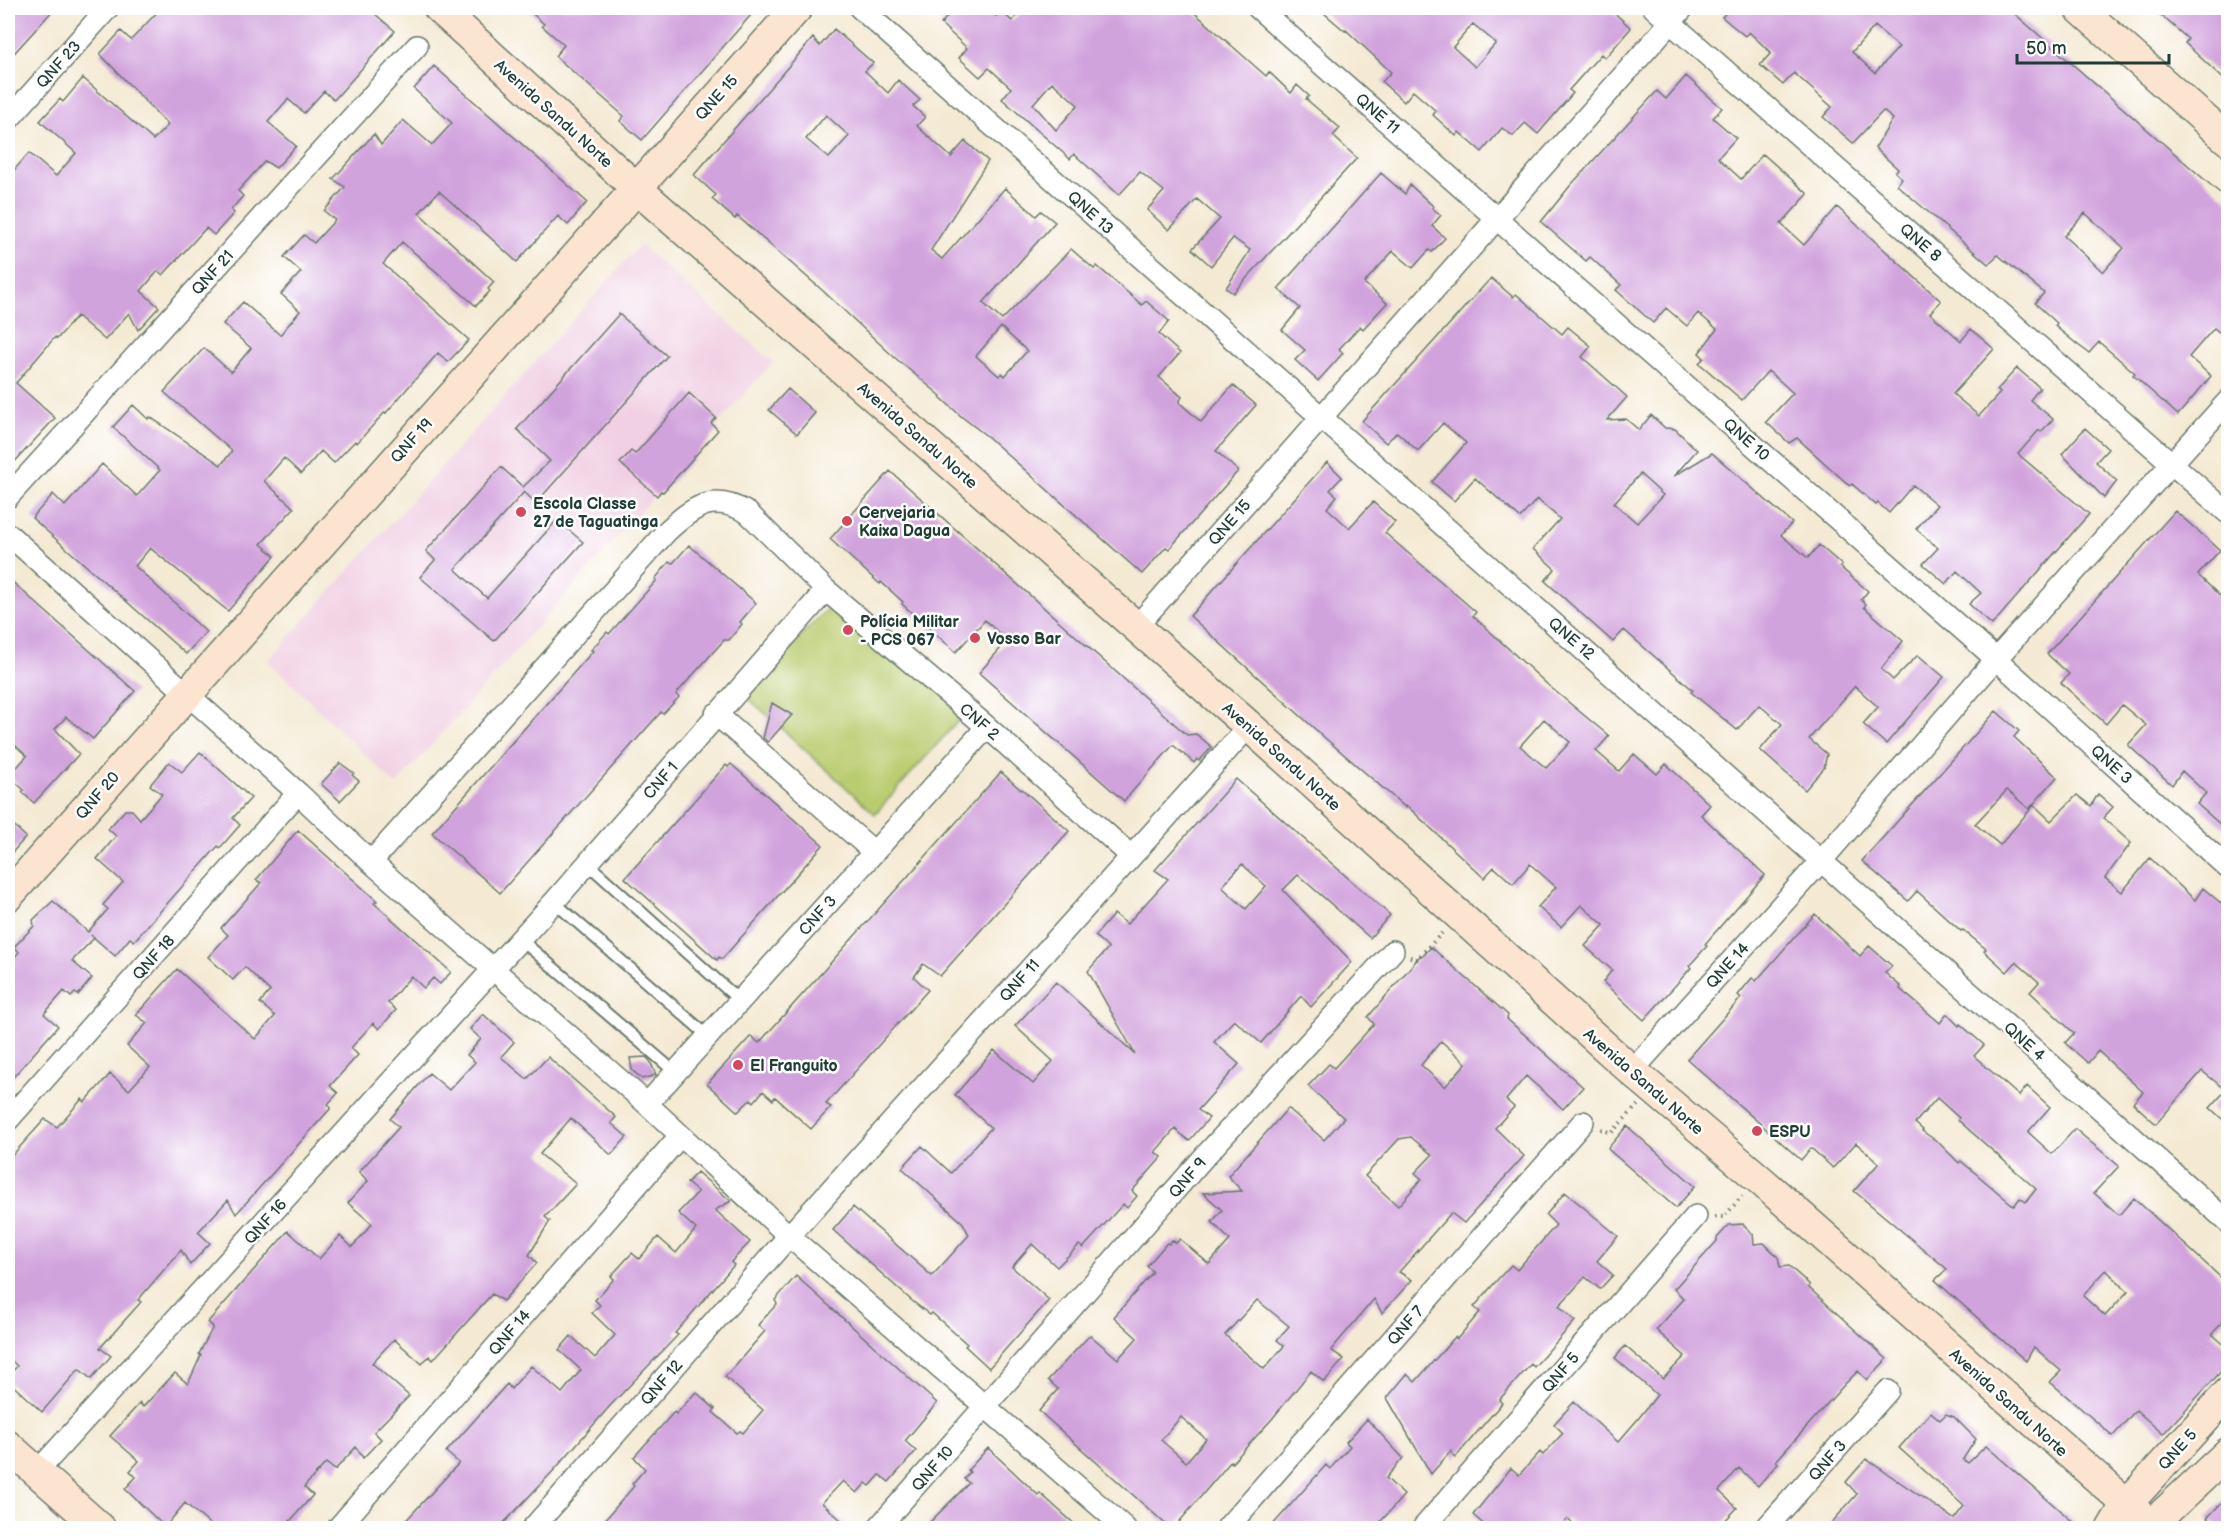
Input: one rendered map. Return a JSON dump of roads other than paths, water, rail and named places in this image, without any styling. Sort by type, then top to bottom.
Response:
[{"type":"main road","name":"Avenida Sandu Norte","points":[[439,8],[635,187],[1249,726],[1632,1071],[1758,1178],[2119,1517],[2151,1528]]},
{"type":"main road","name":"QNE 15","points":[[635,187],[797,8]]},
{"type":"main road","points":[[2079,8],[2229,140]]},
{"type":"main road","name":"QNF 19","points":[[186,693],[635,187]]},
{"type":"main road","name":"QNF 20","points":[[8,897],[186,693]]},
{"type":"main road","name":"QNE 5","points":[[2119,1517],[2226,1398]]},
{"type":"main road","points":[[8,1446],[100,1528]]},
{"type":"main road","points":[[2151,1528],[2229,1453]]},
{"type":"street","name":"QNF 23","points":[[8,120],[108,8]]},
{"type":"street","name":"QNE 13","points":[[860,8],[1321,417]]},
{"type":"street","name":"QNE 11","points":[[1258,8],[1498,219]]},
{"type":"street","name":"QNE 8","points":[[1653,8],[1676,15],[2229,513]]},
{"type":"street","name":"QNE 15","points":[[1136,627],[1676,15]]},
{"type":"street","name":"QNF 21","points":[[8,497],[417,46]]},
{"type":"street","name":"QNE 10","points":[[1498,219],[1996,660]]},
{"type":"street","name":"QNE 14","points":[[1632,1071],[2229,401]]},
{"type":"street","name":"QNE 12","points":[[1321,417],[1822,860]]},
{"type":"street","name":"CNF 2","points":[[370,861],[666,532],[693,509],[710,503],[724,503],[742,509],[764,527],[826,590],[987,727],[1131,856]]},
{"type":"street","points":[[8,534],[492,970],[646,1104],[789,1236],[1125,1528]]},
{"type":"street","name":"CNF 1","points":[[492,970],[588,864],[826,590]]},
{"type":"street","name":"QNE 3","points":[[1996,660],[2229,868]]},
{"type":"street","points":[[716,714],[874,852]]},
{"type":"street","name":"QNF 11","points":[[789,1236],[1249,726]]},
{"type":"street","name":"CNF 3","points":[[646,1104],[987,727]]},
{"type":"street","name":"QNF 18","points":[[8,1120],[298,794]]},
{"type":"street","name":"QNE 4","points":[[1822,860],[2229,1222]]},
{"type":"street","name":"QNF 9","points":[[986,1408],[1205,1156],[1393,951]]},
{"type":"street","name":"QNF 16","points":[[37,1472],[492,970]]},
{"type":"street","name":"QNF 7","points":[[1227,1528],[1582,1122]]},
{"type":"street","name":"QNF 14","points":[[338,1528],[680,1136]]},
{"type":"street","name":"QNF 5","points":[[1424,1528],[1696,1216]]},
{"type":"street","name":"QNF 12","points":[[533,1528],[789,1236]]},
{"type":"street","name":"QNF 3","points":[[1766,1528],[1888,1391]]},
{"type":"street","name":"QNF 10","points":[[879,1528],[986,1408]]},
{"type":"lane","points":[[588,864],[740,1001]]},
{"type":"lane","points":[[554,902],[708,1036]]},
{"type":"lane","points":[[520,939],[675,1072]]},
{"type":"place","name":"Escola Classe 27 de Taguatinga","points":[[521,512]]},
{"type":"place","name":"Cervejaria Kaixa Dagua","points":[[847,521]]},
{"type":"place","name":"Polícia Militar - PCS 067","points":[[848,630]]},
{"type":"place","name":"Vosso Bar","points":[[975,638]]},
{"type":"place","name":"El Franguito","points":[[738,1065]]},
{"type":"place","name":"ESPU","points":[[1757,1131]]}]
